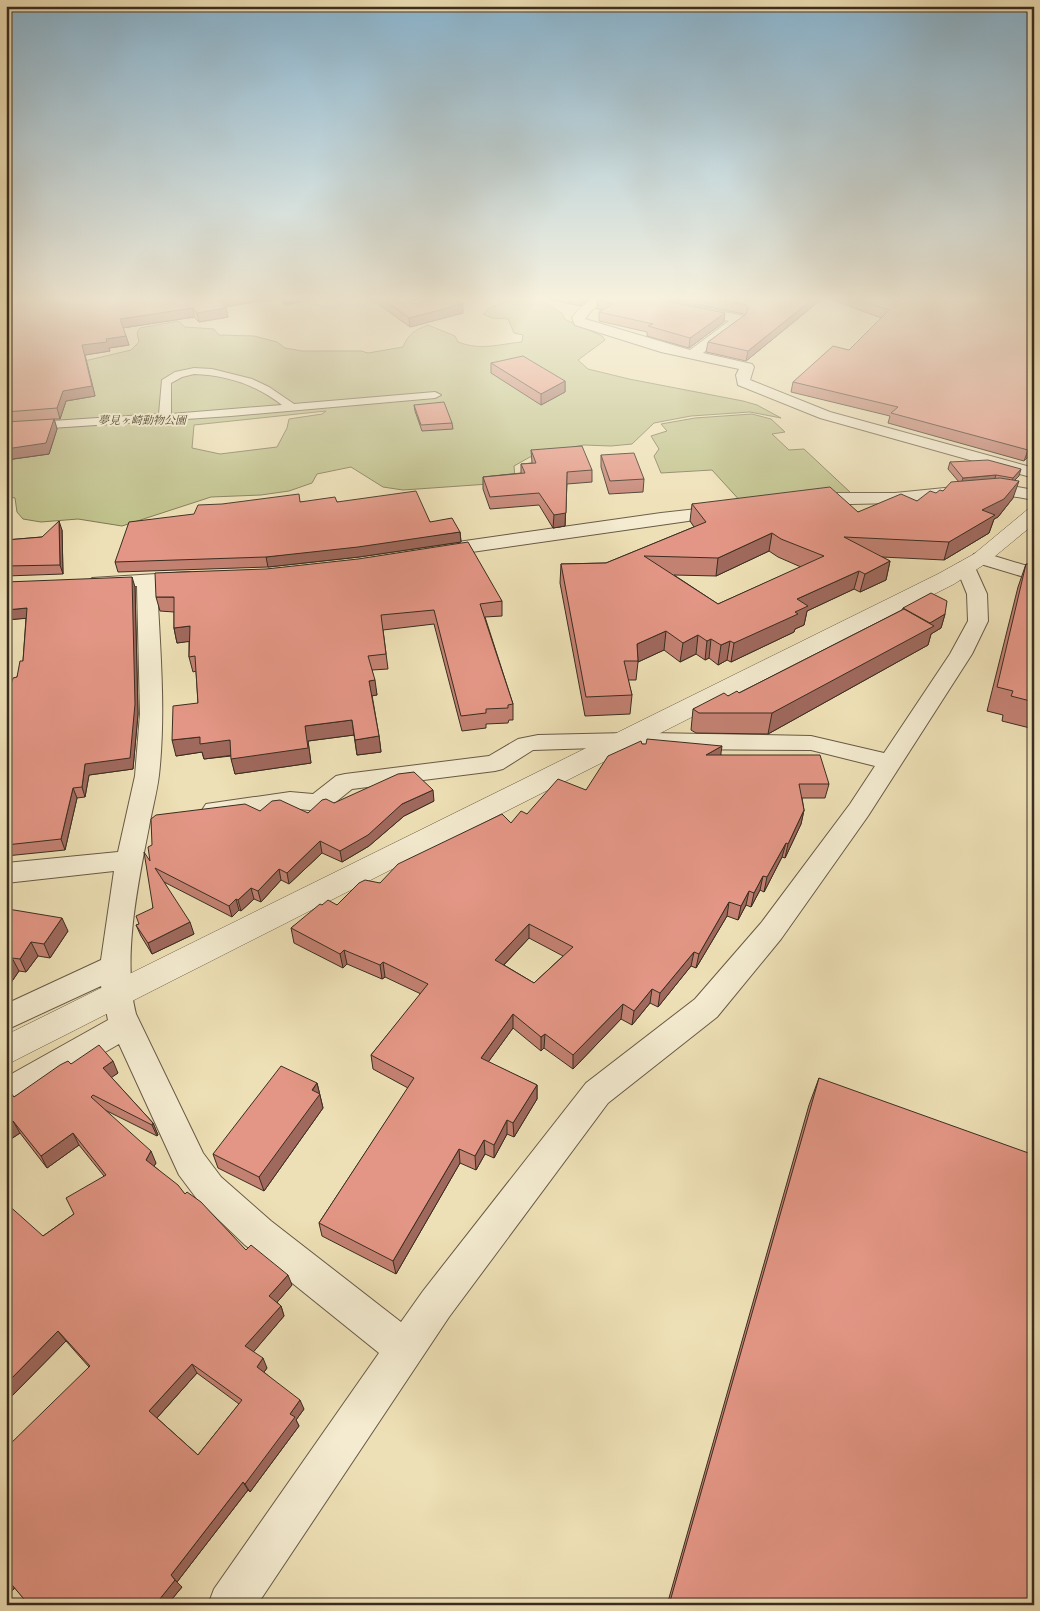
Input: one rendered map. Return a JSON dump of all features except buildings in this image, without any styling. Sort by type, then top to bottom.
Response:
[{"type":"street","points":[[164,418],[166,382],[180,373]]},
{"type":"street","points":[[224,373],[271,391],[291,407]]},
{"type":"street","points":[[744,373],[744,382],[825,415],[1034,474]]},
{"type":"street","points":[[6,428],[164,418],[435,395]]},
{"type":"street","points":[[786,503],[824,498],[895,498],[994,488],[1034,495]]},
{"type":"street","points":[[420,554],[661,518],[738,510]]},
{"type":"street","points":[[6,1051],[630,739],[974,563],[1034,514]]},
{"type":"street","points":[[974,563],[1034,574]]},
{"type":"street","points":[[230,1605],[288,1524],[404,1348],[597,1093],[706,1008],[771,931],[859,810],[961,654],[978,621],[974,563]]},
{"type":"street","points":[[81,582],[207,577]]},
{"type":"street","points":[[147,580],[151,714],[147,776],[148,818],[129,860],[119,996],[177,1136],[191,1164],[209,1188],[258,1233],[404,1348]]},
{"type":"street","points":[[195,812],[290,800],[318,803],[345,782],[495,764],[526,744],[538,742],[630,739],[667,742],[812,743],[890,762]]},
{"type":"street","points":[[6,873],[129,860]]},
{"type":"street","points":[[6,1018],[119,996]]},
{"type":"street","points":[[6,1093],[119,996]]},
{"type":"green space","name":"夢見ヶ崎動物公園","points":[[6,373],[605,373],[743,401],[757,405],[781,418],[750,412],[691,416],[654,423],[632,444],[611,446],[584,445],[530,457],[514,466],[515,478],[503,483],[403,490],[383,487],[351,467],[317,474],[312,483],[289,491],[261,495],[211,497],[122,526],[78,519],[41,522],[23,519],[17,512],[15,498],[6,496]],"holes":[[[326,411],[322,414],[289,419],[287,428],[277,447],[220,454],[192,448],[194,425]]]},
{"type":"green space","points":[[752,414],[771,419],[785,432],[772,434],[789,450],[804,449],[851,493],[743,504],[712,470],[661,473],[654,456],[659,449],[651,436],[667,431],[661,424],[695,418]]}]
